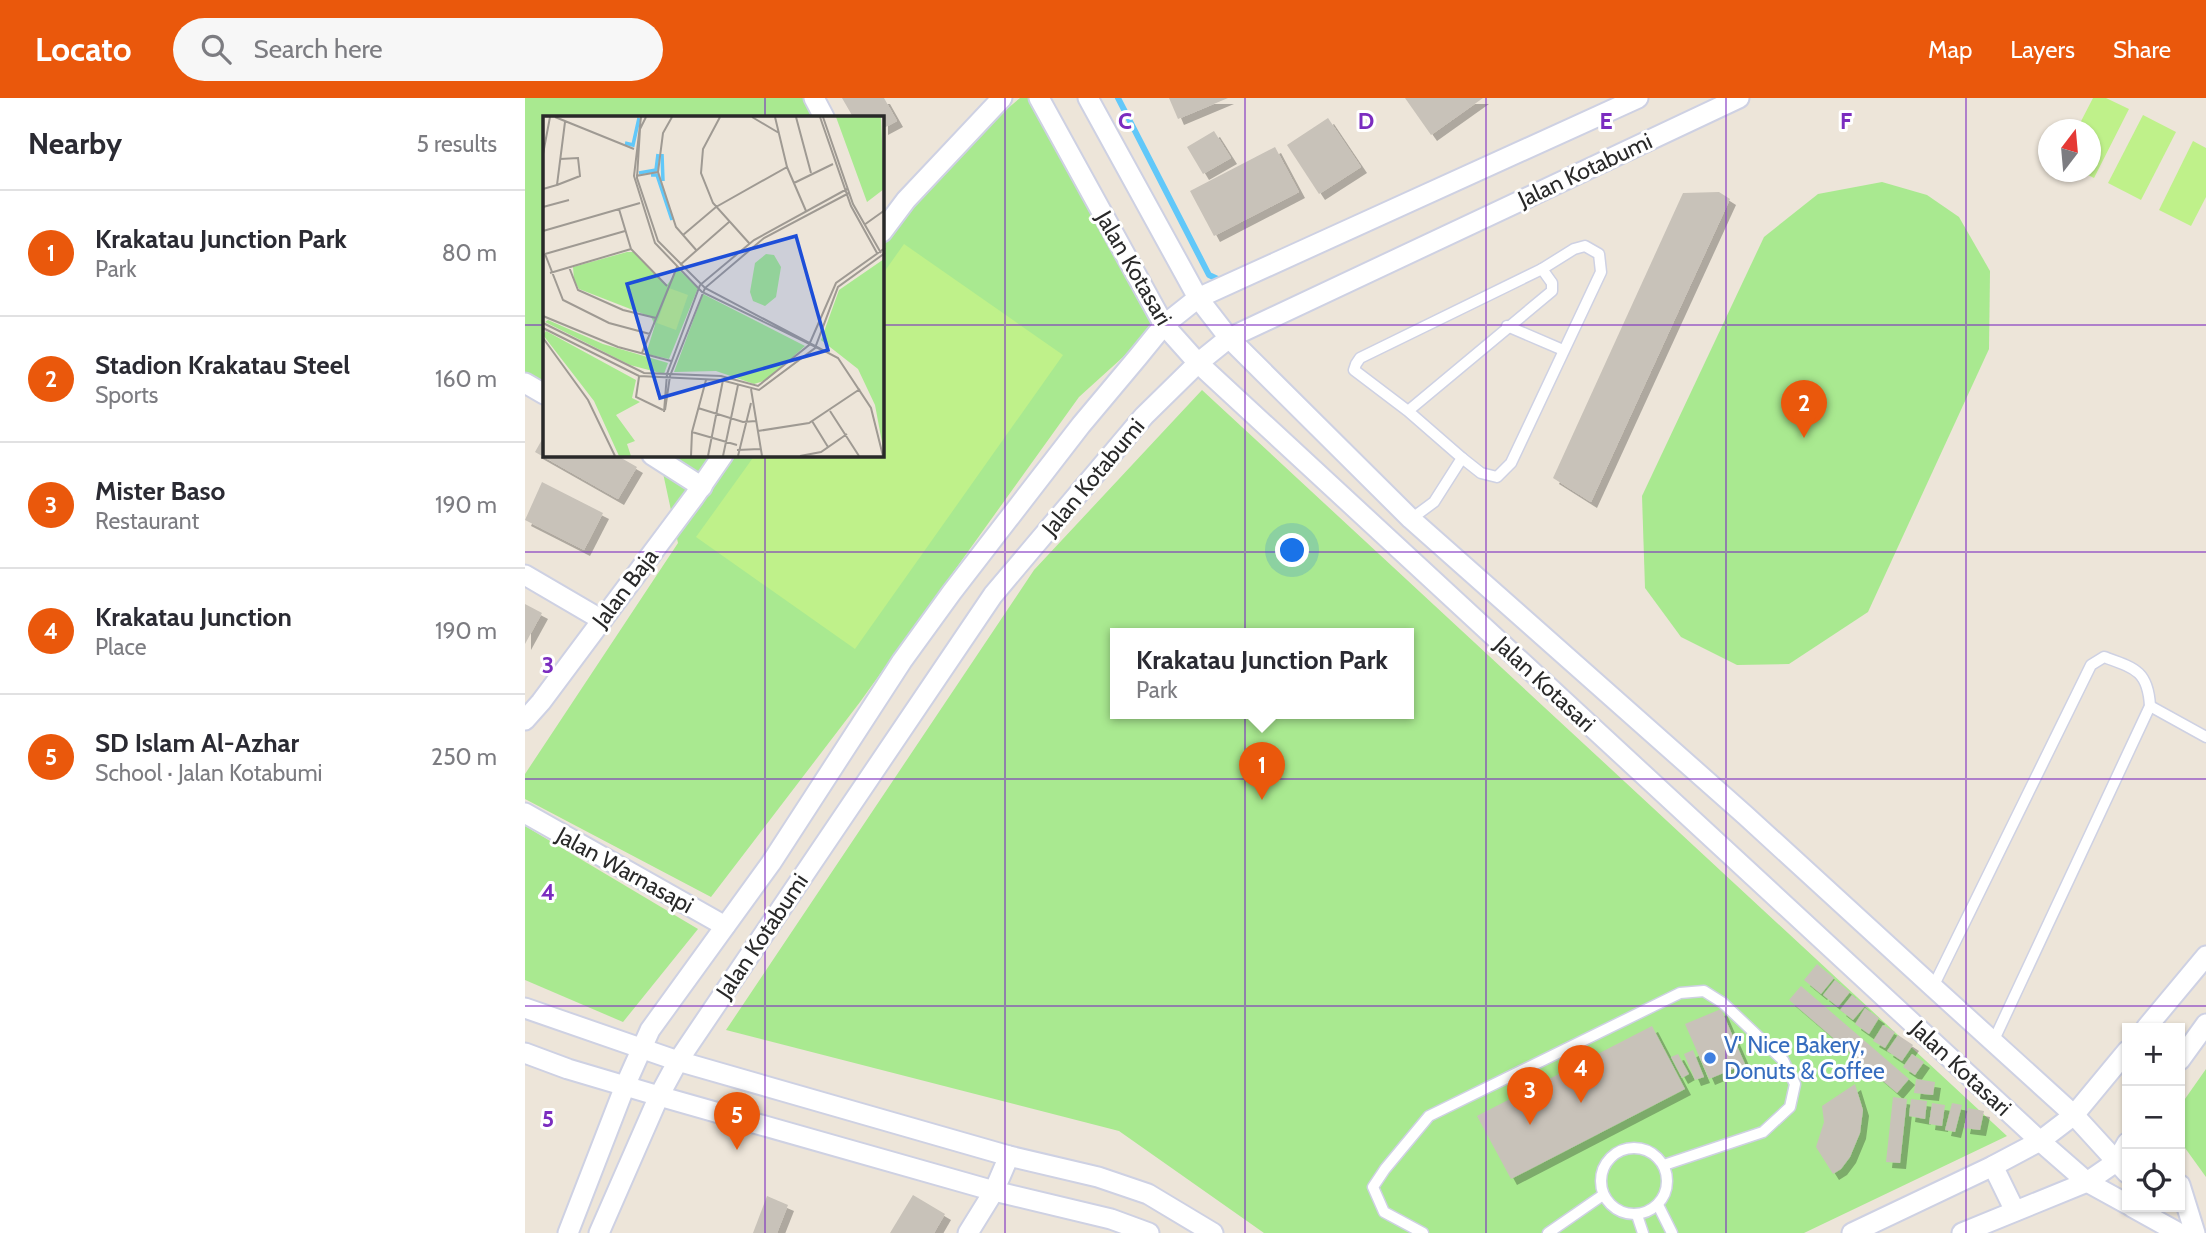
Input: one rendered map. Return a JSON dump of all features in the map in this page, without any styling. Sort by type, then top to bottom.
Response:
[{"type":"street","points":[[814,98],[823,116]]},
{"type":"street","points":[[885,220],[1002,98]]},
{"type":"street","name":"Jalan Kotasari","points":[[1039,98],[1164,325],[1198,363],[2040,1141],[2087,1182],[2122,1202]]},
{"type":"street","name":"Jalan Kotasari","points":[[1088,98],[1198,298],[1229,338],[1411,519],[1745,815],[2074,1115],[2122,1167]]},
{"type":"street","name":"Jalan Kotabumi","points":[[568,1233],[625,1086],[650,1030],[771,863],[902,661],[952,592],[1081,425],[1164,325],[1198,298],[1639,98]]},
{"type":"street","name":"Jalan Kotabumi","points":[[599,1233],[659,1096],[678,1061],[993,595],[1144,416],[1198,363],[1229,338],[1739,98]]},
{"type":"street","points":[[525,383],[543,393]]},
{"type":"street","points":[[655,457],[702,487]]},
{"type":"street","name":"Jalan Baja","points":[[525,720],[702,487],[722,457]]},
{"type":"street","points":[[525,575],[602,620]]},
{"type":"street","name":"Jalan Warnasapi","points":[[525,813],[725,926]]},
{"type":"street","points":[[2150,1023],[2206,956]]},
{"type":"street","points":[[525,1008],[678,1061],[1009,1156],[1098,1177],[1148,1194],[1213,1233]]},
{"type":"street","points":[[2185,1053],[2206,1024]]},
{"type":"street","points":[[525,1053],[659,1096],[994,1191],[1111,1219],[1149,1233]]},
{"type":"street","points":[[1852,1233],[2040,1141],[2074,1115],[2122,1057]]},
{"type":"street","points":[[968,1233],[994,1191],[1009,1156]]},
{"type":"street","points":[[1993,1166],[2015,1210]]},
{"type":"street","points":[[1962,1233],[2122,1167]]},
{"type":"street","points":[[2185,1201],[2195,1233]]},
{"type":"street","name":"Jalan Kotasari","points":[[2140,1212],[2179,1233]]},
{"type":"street","points":[[2166,1212],[2188,1233]]},
{"type":"lane","points":[[1585,246],[1599,254],[1601,272],[1511,463],[1497,478],[1481,473],[1462,458],[1355,370],[1356,364],[1360,358],[1542,269],[1574,249],[1585,246]]},
{"type":"lane","points":[[1408,411],[1552,291],[1552,283],[1542,269]]},
{"type":"lane","points":[[1507,326],[1563,350]]},
{"type":"lane","points":[[1411,519],[1434,502],[1462,458]]},
{"type":"lane","points":[[1933,987],[2091,664],[2105,657],[2134,667],[2149,686],[2150,706],[1993,1042]]},
{"type":"lane","points":[[2150,706],[2206,737]]},
{"type":"lane","points":[[1423,1233],[1384,1212],[1373,1187],[1429,1116],[1680,993],[1704,991],[1723,1003],[1783,1060],[1795,1084],[1790,1107],[1763,1132],[1664,1165]]},
{"type":"lane","points":[[1629,1148],[1649,1151],[1664,1165],[1668,1186],[1658,1205],[1637,1215],[1617,1210],[1603,1195],[1601,1175],[1611,1157],[1629,1148]]},
{"type":"lane","points":[[1548,1233],[1603,1195]]},
{"type":"lane","points":[[1658,1205],[1672,1233]]},
{"type":"lane","points":[[1637,1215],[1643,1233]]},
{"type":"green space","points":[[525,98],[818,98],[827,116],[543,116],[543,389],[525,378]]},
{"type":"green space","points":[[1020,98],[1038,98],[1165,319],[1079,397],[860,702],[711,897],[525,799],[525,774],[678,543],[660,459],[657,457],[884,457],[884,212]]},
{"type":"green space","points":[[2093,98],[2106,98],[2129,109],[2101,164],[2101,119],[2082,119]]},
{"type":"green space","points":[[2143,115],[2176,132],[2141,200],[2108,183]]},
{"type":"green space","points":[[2193,141],[2206,148],[2206,197],[2191,226],[2159,210]]},
{"type":"green space","points":[[1882,182],[1927,195],[1959,217],[1990,271],[1989,349],[1868,612],[1789,664],[1737,665],[1681,637],[1645,588],[1642,496],[1764,237],[1818,194]]},
{"type":"green space","points":[[904,244],[1063,355],[855,649],[696,537],[754,457],[884,457],[884,272]]},
{"type":"green space","points":[[1202,390],[2007,1136],[1804,1233],[1264,1233],[1119,1131],[726,1030],[1034,570]]},
{"type":"green space","points":[[525,826],[698,929],[623,1022],[525,980]]},
{"type":"green space","points":[[2206,1069],[2206,1177],[2185,1148],[2185,1099]]},
{"type":"building","points":[[842,98],[884,98],[897,121],[884,128],[884,116],[852,116]]},
{"type":"building","points":[[1169,98],[1228,98],[1178,119]]},
{"type":"building","points":[[1405,98],[1483,98],[1431,135]]},
{"type":"building","points":[[1328,118],[1361,167],[1319,194],[1287,145]]},
{"type":"building","points":[[1214,131],[1231,158],[1203,174],[1187,147]]},
{"type":"building","points":[[1275,147],[1299,192],[1214,236],[1190,191]]},
{"type":"building","points":[[1719,192],[1730,199],[1591,502],[1553,478],[1683,193]]},
{"type":"building","points":[[543,438],[543,457],[535,452]]},
{"type":"building","points":[[544,457],[620,457],[637,467],[618,499]]},
{"type":"building","points":[[542,482],[603,513],[584,550],[525,520]]},
{"type":"building","points":[[525,604],[542,613],[525,644]]},
{"type":"building","points":[[1817,964],[1834,978],[1821,994],[1804,980]]},
{"type":"building","points":[[1835,980],[1850,992],[1838,1007],[1823,995]]},
{"type":"building","points":[[1801,986],[1909,1079],[1897,1093],[1789,1000]]},
{"type":"building","points":[[1852,995],[1865,1006],[1853,1020],[1840,1010]]},
{"type":"building","points":[[1865,1008],[1879,1018],[1869,1034],[1855,1024]]},
{"type":"building","points":[[1721,1009],[1745,1064],[1709,1079],[1685,1024]]},
{"type":"building","points":[[1883,1025],[1895,1032],[1885,1048],[1873,1041]]},
{"type":"building","points":[[1652,1026],[1685,1089],[1511,1179],[1477,1116]]},
{"type":"building","points":[[1898,1035],[1913,1045],[1902,1061],[1887,1051]]},
{"type":"building","points":[[1693,1050],[1704,1077],[1695,1080],[1684,1054]]},
{"type":"building","points":[[1678,1054],[1689,1074],[1682,1078],[1671,1057]]},
{"type":"building","points":[[1912,1054],[1924,1062],[1915,1075],[1903,1067]]},
{"type":"building","points":[[1916,1079],[1935,1082],[1933,1095],[1914,1093]]},
{"type":"building","points":[[1855,1084],[1863,1110],[1860,1133],[1850,1157],[1841,1169],[1833,1174],[1816,1147],[1824,1122],[1822,1106]]},
{"type":"building","points":[[1893,1097],[1907,1099],[1900,1163],[1886,1162]]},
{"type":"building","points":[[1911,1099],[1927,1101],[1925,1119],[1909,1116]]},
{"type":"building","points":[[1932,1103],[1945,1105],[1942,1126],[1929,1124]]},
{"type":"building","points":[[1952,1103],[1962,1105],[1955,1132],[1945,1130]]},
{"type":"building","points":[[1968,1108],[1984,1111],[1980,1130],[1964,1128]]},
{"type":"building","points":[[913,1195],[945,1214],[934,1233],[890,1233]]},
{"type":"building","points":[[767,1196],[788,1205],[777,1233],[753,1233]]},
{"type":"waterway","points":[[1118,98],[1209,275],[1224,282]]},
{"type":"place","name":"Stadion Krakatau Steel","points":[[1804,438]]},
{"type":"place","name":"Krakatau Junction Park","points":[[1262,800]]},
{"type":"place","name":"V' Nice Bakery, Donuts & Coffee","points":[[1710,1058]]},
{"type":"place","name":"Krakatau Junction","points":[[1581,1103]]},
{"type":"place","name":"Mister Baso","points":[[1530,1125]]},
{"type":"place","name":"SD Islam Al-Azhar","points":[[737,1150]]}]
